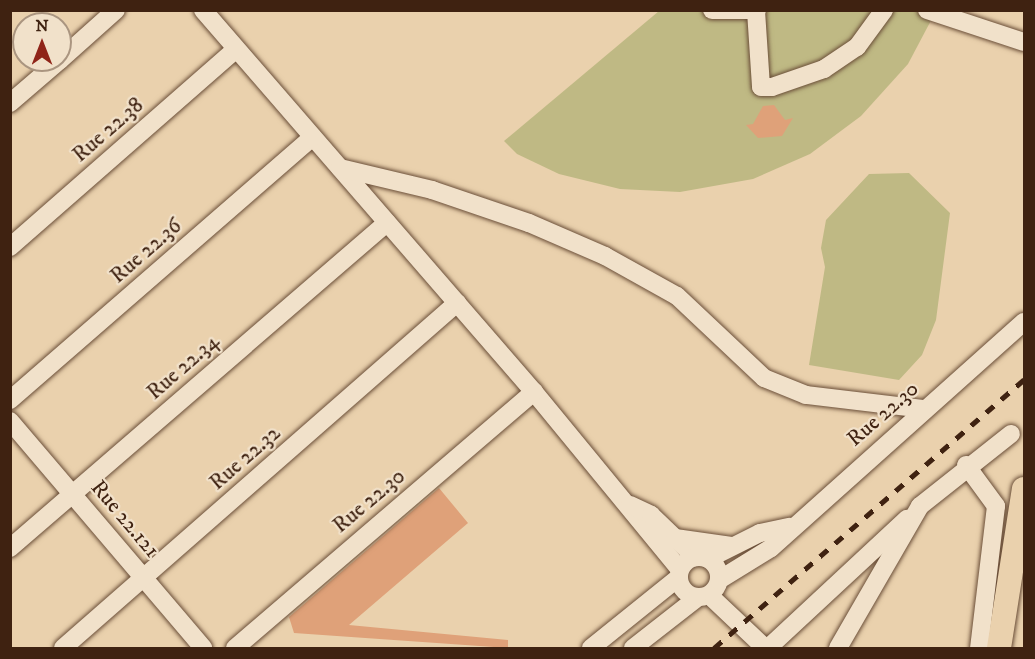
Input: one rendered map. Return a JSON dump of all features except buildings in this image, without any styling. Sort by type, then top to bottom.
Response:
[{"type":"main road","points":[[999,648],[1024,489]]},
{"type":"main road","points":[[1012,648],[1024,567]]},
{"type":"street","points":[[72,49],[116,10]]},
{"type":"street","points":[[203,10],[630,505],[679,574],[682,589],[703,596],[767,648],[966,465],[1011,434]]},
{"type":"street","points":[[712,10],[756,11],[762,87],[772,87],[824,69],[857,46],[884,10]]},
{"type":"street","points":[[927,10],[1024,42]]},
{"type":"street","name":"Rue 22.38","points":[[10,247],[236,49]]},
{"type":"street","points":[[10,103],[46,72]]},
{"type":"street","name":"Rue 22.36","points":[[10,400],[313,137]]},
{"type":"street","points":[[340,168],[432,190],[605,256],[677,296],[764,378],[806,395],[924,410]]},
{"type":"street","name":"Rue 22.34","points":[[10,548],[387,223]]},
{"type":"street","name":"Rue 22.32","points":[[63,648],[458,303]]},
{"type":"street","name":"Rue 22.30","points":[[719,580],[771,548],[789,527],[1024,322]]},
{"type":"street","name":"Rue 22.30","points":[[236,648],[534,392]]},
{"type":"street","name":"Rue 22.121","points":[[10,421],[204,648]]},
{"type":"street","points":[[966,465],[996,506],[979,648]]},
{"type":"street","points":[[630,505],[702,558],[719,580],[703,596],[633,648]]},
{"type":"street","points":[[838,648],[921,506]]},
{"type":"street","points":[[591,648],[679,574],[702,558],[789,527]]},
{"type":"street","points":[[675,538],[736,545]]},
{"type":"shaded area","points":[[659,11],[936,11],[908,64],[861,116],[810,154],[753,179],[680,192],[620,189],[559,174],[517,154],[504,141]]},
{"type":"shaded area","points":[[909,173],[950,213],[936,320],[922,355],[899,380],[809,365],[825,267],[821,248],[826,220],[869,174]]},
{"type":"railway","points":[[714,648],[1024,379]]}]
